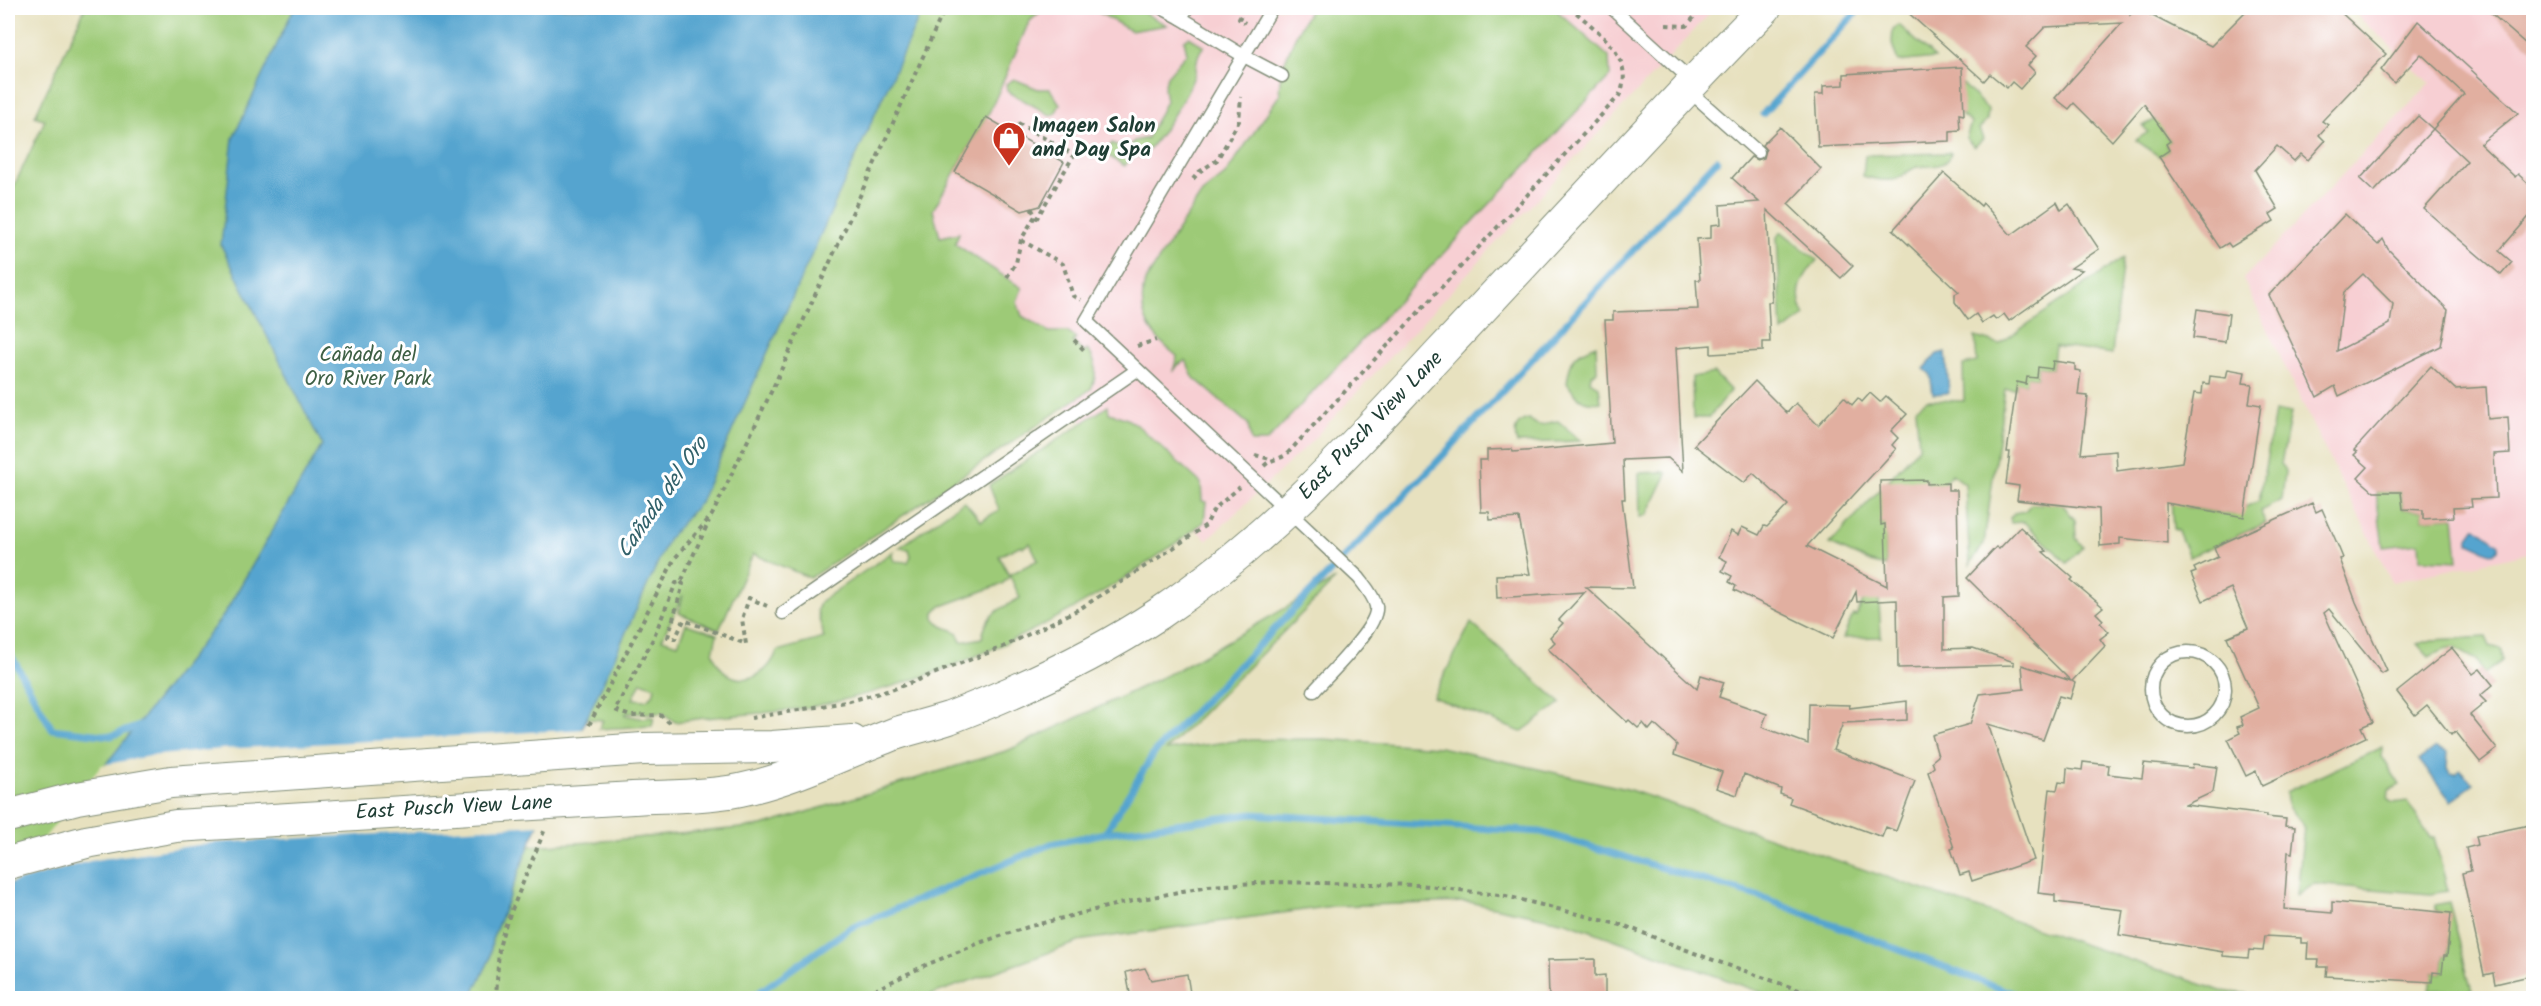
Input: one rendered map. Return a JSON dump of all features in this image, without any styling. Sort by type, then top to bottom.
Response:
[{"type":"main road","name":"East Pusch View Lane","points":[[8,863],[86,842],[176,826],[699,795],[741,789],[803,771],[894,735],[946,719],[1069,665],[1127,633],[1192,591],[1246,550],[1287,513],[1325,477],[1690,85],[1766,8]]},
{"type":"main road","name":"East Pusch View Lane","points":[[8,816],[77,798],[171,782],[644,749],[772,747],[835,743],[894,735]]},
{"type":"lane","points":[[1162,8],[1184,13],[1242,55],[1282,76]]},
{"type":"lane","points":[[1272,8],[1086,321],[1368,589],[1377,607],[1372,625],[1314,691]]},
{"type":"lane","points":[[1612,8],[1758,152]]},
{"type":"lane","points":[[783,614],[1137,370]]},
{"type":"lane","points":[[2191,652],[2211,660],[2223,678],[2225,688],[2219,709],[2204,723],[2193,726],[2183,726],[2165,718],[2153,702],[2151,692],[2155,672],[2161,663],[2180,653],[2191,652]]},
{"type":"path","points":[[749,598],[742,615],[741,626],[746,644],[684,620],[675,639],[668,637],[683,584],[681,582],[772,390],[945,8]]},
{"type":"path","points":[[1666,25],[1686,26],[1703,8]]},
{"type":"path","points":[[1189,185],[1200,172],[1217,160],[1239,121],[1241,94],[1258,64]]},
{"type":"path","points":[[1007,277],[1016,262],[1021,240],[1036,216],[1037,218],[1074,155],[1018,123]]},
{"type":"path","points":[[1031,208],[1036,216]]},
{"type":"path","points":[[1021,240],[1063,264],[1073,296],[1094,308]]},
{"type":"path","points":[[1080,345],[1094,329]]},
{"type":"path","points":[[1074,340],[1086,352]]},
{"type":"path","points":[[1132,346],[1156,340]]},
{"type":"path","points":[[588,726],[675,558],[712,515]]},
{"type":"path","points":[[672,726],[660,715],[630,716],[615,710],[652,641],[676,583],[681,582]]},
{"type":"path","points":[[496,999],[499,948],[504,929],[548,823]]},
{"type":"path","points":[[858,999],[935,961],[1031,926],[1118,904],[1208,886],[1273,882],[1420,885],[1506,896],[1625,926],[1822,999]]},
{"type":"shaded area","points":[[994,8],[1715,8],[1306,447],[1207,540],[890,240]]},
{"type":"shaded area","points":[[2349,8],[2533,8],[2533,552],[2392,582],[2314,428],[2243,279],[2430,83]]},
{"type":"green space","points":[[85,8],[1053,8],[1040,12],[1029,22],[991,109],[933,210],[940,237],[959,233],[955,244],[1022,288],[1017,302],[1022,316],[1049,332],[1067,332],[1076,338],[1073,342],[1084,353],[1087,350],[1091,354],[1095,369],[1091,389],[810,578],[753,554],[719,630],[679,613],[683,595],[662,639],[678,644],[686,624],[717,634],[713,653],[726,673],[735,678],[745,679],[755,676],[764,671],[777,651],[824,638],[817,610],[821,601],[894,551],[892,556],[894,561],[908,562],[911,556],[909,549],[899,548],[964,501],[981,521],[999,510],[989,485],[1108,406],[1109,413],[1136,424],[1201,483],[1202,501],[1206,502],[1204,522],[1115,584],[1020,636],[971,658],[868,693],[798,709],[675,722],[663,713],[626,713],[625,715],[640,718],[654,717],[652,726],[599,729],[603,720],[557,717],[358,857],[593,842],[762,826],[1009,750],[1177,670],[1336,579],[1166,750],[1242,740],[1323,739],[1440,747],[1627,789],[2221,991],[2287,998],[1777,998],[1566,922],[1469,902],[1333,906],[1084,940],[922,998],[8,998],[8,199],[45,120],[35,116]],"holes":[[[1030,543],[1038,560],[1009,575],[999,556]],[[1010,576],[1020,598],[991,617],[982,638],[961,642],[957,632],[942,626],[934,618],[934,612],[939,607],[1002,584]],[[641,682],[655,687],[653,695],[646,700],[633,699]]]},
{"type":"green space","points":[[1091,8],[1135,8],[1167,25],[1131,31]]},
{"type":"green space","points":[[1311,8],[1554,8],[1609,57],[1610,76],[1266,442],[1251,442],[1248,424],[1193,377],[1186,360],[1173,372],[1177,356],[1160,341],[1148,324],[1144,315],[1143,293],[1145,281],[1202,193],[1225,175],[1280,94],[1279,85],[1285,62]]},
{"type":"green space","points":[[1899,25],[1935,58],[1898,62],[1892,44],[1893,29]]},
{"type":"green space","points":[[1189,37],[1204,46],[1198,57],[1191,84],[1162,132],[1146,152],[1140,157],[1133,154],[1125,166],[1105,154],[1112,143],[1127,150],[1134,141],[1147,138],[1166,101],[1164,88],[1167,76],[1187,53],[1184,40]]},
{"type":"green space","points":[[1014,79],[1038,89],[1050,89],[1060,104],[1055,114],[1050,115],[1007,91],[1006,84]]},
{"type":"green space","points":[[1962,83],[1988,110],[1987,120],[1979,129],[1983,139],[1974,147],[1966,138],[1971,123],[1961,115]]},
{"type":"green space","points":[[2167,113],[2163,130],[2170,141],[2166,145],[2169,150],[2160,157],[2136,140],[2148,132],[2143,126]]},
{"type":"green space","points":[[1951,153],[1942,164],[1915,168],[1897,179],[1884,180],[1863,176],[1865,155]]},
{"type":"green space","points":[[1782,232],[1817,260],[1800,287],[1801,308],[1805,316],[1782,332],[1777,237]]},
{"type":"green space","points":[[2123,258],[2112,354],[2055,346],[2052,369],[2038,367],[2037,378],[2028,377],[2026,384],[2017,383],[2016,389],[2005,389],[1984,544],[1970,564],[1965,484],[1952,474],[1943,484],[1927,484],[1927,480],[1881,524],[1898,524],[1886,538],[1886,566],[1870,562],[1830,544],[1919,447],[1916,408],[1927,400],[1964,401],[1963,365],[1977,362],[1975,337],[1999,344]]},
{"type":"green space","points":[[1596,345],[1597,371],[1591,375],[1590,381],[1599,387],[1601,402],[1595,403],[1577,396],[1567,383],[1574,358],[1582,351]]},
{"type":"green space","points":[[1714,373],[1731,391],[1708,418],[1693,418],[1692,377]]},
{"type":"green space","points":[[2275,412],[2291,412],[2281,464],[2285,471],[2282,500],[2260,511],[2266,523],[2189,557],[2178,531],[2173,529],[2171,495],[2185,507],[2234,515],[2236,506],[2246,507],[2259,501]]},
{"type":"green space","points":[[1529,419],[1538,425],[1558,421],[1581,441],[1517,443],[1515,434],[1518,424]]},
{"type":"green space","points":[[1665,472],[1667,474],[1647,515],[1640,517],[1639,473]]},
{"type":"green space","points":[[2376,492],[2401,492],[2403,509],[2423,510],[2423,519],[2454,517],[2458,561],[2420,559],[2419,543],[2383,547]]},
{"type":"green space","points":[[2041,502],[2063,505],[2075,520],[2076,538],[2083,547],[2067,563],[2024,522],[2011,523],[2010,518],[2014,513],[2025,511],[2031,504],[2041,505]]},
{"type":"green space","points":[[1878,586],[1881,637],[1843,638],[1853,615],[1856,616],[1863,602]]},
{"type":"green space","points":[[1471,623],[1561,703],[1521,732],[1433,697]]},
{"type":"green space","points":[[2486,637],[2490,646],[2501,649],[2502,661],[2484,674],[2476,660],[2454,647],[2444,649],[2429,657],[2417,644],[2433,640]]},
{"type":"green space","points":[[2383,747],[2382,757],[2400,785],[2389,790],[2388,800],[2393,803],[2407,801],[2430,838],[2434,837],[2448,891],[2430,894],[2314,884],[2297,896],[2304,826],[2288,807],[2286,792]]},
{"type":"green space","points":[[2449,902],[2472,991],[2429,990],[2433,972],[2442,973],[2449,940],[2440,913],[2435,910],[2435,905]]},
{"type":"water","name":"Cañada del Oro River Park","points":[[294,8],[923,8],[700,502],[669,538],[533,836],[492,940],[490,959],[471,998],[8,998],[8,888],[223,616],[322,445],[221,245],[233,138]]},
{"type":"water","points":[[1946,352],[1949,393],[1933,394],[1930,374],[1924,369],[1937,354]]},
{"type":"water","points":[[2476,527],[2499,544],[2498,550],[2493,554],[2469,543],[2469,537]]},
{"type":"water","points":[[2435,748],[2448,752],[2447,768],[2450,773],[2456,774],[2460,770],[2474,784],[2451,801],[2419,760]]},
{"type":"pier","points":[[585,729],[541,825],[212,843],[94,860],[8,884],[102,765],[150,756],[223,749]]},
{"type":"building","points":[[1903,8],[2130,8],[2130,15],[2137,8],[2211,46],[2249,8],[2336,8],[2386,54],[2322,121],[2328,125],[2319,135],[2325,141],[2308,160],[2301,154],[2294,161],[2277,146],[2255,170],[2278,209],[2270,214],[2274,221],[2231,247],[2228,243],[2220,248],[2159,157],[2169,150],[2166,144],[2170,141],[2144,104],[2112,141],[2074,103],[2069,109],[2055,98],[2122,23],[2045,27],[2026,47],[2036,56],[2028,65],[2035,72],[2020,89],[2012,82],[2007,88],[1990,74],[1984,81]]},
{"type":"building","points":[[2485,8],[2534,8],[2534,51]]},
{"type":"building","points":[[2418,21],[2518,113],[2480,144],[2515,177],[2518,174],[2534,189],[2534,211],[2499,251],[2512,262],[2501,275],[2424,209],[2467,161],[2433,129],[2464,94],[2421,54],[2394,83],[2381,70]]},
{"type":"building","points":[[1962,67],[1964,115],[1959,114],[1960,130],[1950,131],[1950,141],[1818,147],[1815,94],[1823,94],[1823,86],[1844,85],[1844,74]]},
{"type":"building","points":[[2418,116],[2433,129],[2374,192],[2360,179]]},
{"type":"building","name":"Imagen Salon and Day Spa","points":[[986,117],[1064,162],[1040,206],[1022,211],[955,172]]},
{"type":"building","points":[[1780,127],[1821,169],[1788,204],[1853,266],[1841,278],[1767,210],[1772,302],[1768,302],[1770,342],[1763,342],[1763,351],[1711,354],[1711,345],[1676,348],[1683,471],[1668,458],[1623,460],[1625,499],[1622,499],[1633,588],[1586,587],[1697,689],[1701,675],[1724,682],[1719,697],[1767,714],[1762,727],[1808,744],[1809,704],[1850,705],[1849,708],[1907,701],[1907,720],[1843,723],[1833,750],[1915,781],[1896,831],[1886,827],[1882,837],[1789,803],[1791,798],[1780,794],[1781,789],[1744,774],[1737,795],[1716,788],[1722,772],[1674,755],[1677,745],[1654,724],[1649,730],[1643,723],[1638,728],[1629,720],[1627,722],[1548,649],[1555,642],[1550,637],[1563,623],[1559,620],[1585,592],[1497,598],[1496,575],[1530,574],[1519,518],[1490,520],[1489,512],[1481,512],[1479,460],[1487,460],[1487,450],[1512,449],[1513,452],[1612,443],[1605,320],[1613,320],[1613,312],[1698,309],[1696,280],[1700,280],[1697,239],[1711,238],[1711,225],[1721,224],[1720,205],[1759,202],[1732,178],[1751,157],[1757,160],[1764,158],[1766,150],[1762,145]]},
{"type":"building","points":[[1944,173],[1981,206],[1983,203],[2011,235],[2057,202],[2061,210],[2069,204],[2099,249],[2071,268],[2082,270],[2009,321],[2004,314],[1996,320],[1993,316],[1982,323],[1976,314],[1968,320],[1955,302],[1955,294],[1959,292],[1893,230]]},
{"type":"building","points":[[2345,214],[2378,245],[2383,239],[2388,249],[2448,310],[2441,346],[2339,396],[2335,386],[2317,397],[2269,295]],"holes":[[[2363,274],[2393,304],[2390,324],[2337,351],[2344,292]]]},
{"type":"building","points":[[2197,309],[2229,314],[2225,342],[2193,338]]},
{"type":"building","points":[[2053,361],[2075,364],[2075,370],[2081,371],[2078,395],[2088,396],[2081,454],[2116,451],[2117,471],[2182,462],[2194,393],[2202,394],[2203,383],[2209,384],[2210,376],[2226,378],[2228,369],[2245,372],[2243,383],[2252,384],[2249,403],[2261,405],[2244,517],[2166,503],[2167,543],[2120,538],[2120,544],[2100,546],[2099,509],[2017,500],[2019,486],[2006,484],[2010,452],[2007,452],[2017,382],[2026,384],[2027,377],[2037,378],[2038,367],[2052,369]]},
{"type":"building","points":[[2431,366],[2455,389],[2486,387],[2488,419],[2508,417],[2510,453],[2494,454],[2496,498],[2471,499],[2472,507],[2453,508],[2454,517],[2423,519],[2423,510],[2403,509],[2401,492],[2374,492],[2358,478],[2368,467],[2354,455],[2357,452],[2354,450]]},
{"type":"building","points":[[1755,381],[1787,413],[1796,403],[1818,425],[1844,397],[1852,405],[1858,398],[1862,402],[1870,393],[1880,402],[1886,396],[1907,414],[1891,431],[1898,438],[1892,445],[1896,449],[1807,546],[1887,586],[1885,524],[1881,525],[1880,481],[1927,480],[1927,484],[1948,483],[1948,490],[1957,490],[1959,596],[1944,597],[1944,649],[1973,648],[2014,662],[2014,665],[1898,668],[1897,600],[1857,602],[1856,592],[1833,638],[1734,590],[1736,586],[1729,582],[1732,576],[1722,571],[1727,561],[1719,557],[1731,531],[1738,535],[1742,527],[1759,535],[1764,526],[1767,527],[1788,505],[1753,473],[1744,483],[1694,445]]},
{"type":"building","points":[[2312,503],[2316,512],[2322,509],[2343,558],[2340,559],[2356,602],[2387,671],[2382,674],[2329,609],[2324,613],[2373,722],[2361,727],[2366,737],[2262,786],[2256,771],[2246,776],[2228,739],[2240,733],[2237,727],[2243,725],[2240,717],[2259,708],[2227,637],[2248,628],[2231,588],[2203,601],[2191,574],[2196,572],[2194,568],[2218,557],[2214,547]]},
{"type":"building","points":[[2020,527],[2047,551],[2043,552],[2073,578],[2071,580],[2103,607],[2096,613],[2103,620],[2100,623],[2109,632],[2100,639],[2105,646],[2072,681],[2075,683],[2070,699],[2059,696],[2043,740],[1988,724],[2034,860],[1972,881],[1969,872],[1960,875],[1951,849],[1954,848],[1928,772],[1934,767],[1932,761],[1938,756],[1932,735],[1970,724],[1980,694],[2024,689],[2022,665],[2071,681],[1967,578],[1996,547],[1999,549]]},
{"type":"building","points":[[2452,648],[2473,674],[2480,669],[2493,685],[2480,696],[2486,702],[2470,715],[2497,749],[2480,762],[2456,732],[2451,735],[2427,705],[2415,715],[2397,692]]},
{"type":"building","points":[[2083,762],[2109,765],[2108,774],[2142,778],[2144,763],[2192,768],[2193,764],[2217,767],[2213,792],[2185,805],[2267,815],[2266,817],[2286,819],[2285,826],[2295,827],[2292,853],[2288,852],[2284,909],[2332,913],[2332,902],[2451,913],[2447,956],[2444,956],[2442,973],[2433,972],[2432,982],[2326,976],[2327,967],[2318,967],[2319,959],[2307,959],[2308,943],[2301,943],[2301,938],[2265,936],[2263,951],[2249,950],[2248,958],[2223,956],[2223,952],[2119,935],[2123,910],[2055,902],[2055,895],[2038,893],[2050,789],[2057,790],[2059,782],[2066,783],[2067,768],[2082,770]]},
{"type":"building","points":[[2534,824],[2534,975],[2495,984],[2493,973],[2484,975],[2462,873],[2471,871],[2466,848],[2478,845],[2476,836]]},
{"type":"building","points":[[1595,959],[1595,976],[1605,975],[1605,999],[1549,999],[1548,960]]},
{"type":"building","points":[[1145,968],[1151,980],[1187,974],[1191,999],[1131,999],[1126,972]]},
{"type":"waterway","points":[[1763,114],[1860,8]]},
{"type":"waterway","points":[[1105,833],[1154,753],[1435,464],[1717,160]]},
{"type":"waterway","points":[[8,650],[52,729],[111,736],[142,725]]},
{"type":"waterway","points":[[751,998],[850,928],[1051,844],[1105,833],[1252,814],[1541,832],[1764,898],[2025,998]]},
{"type":"place","name":"Imagen Salon and Day Spa","points":[[1009,167]]},
{"type":"water label","name":"Cañada del Oro","points":[[663,498]]}]
